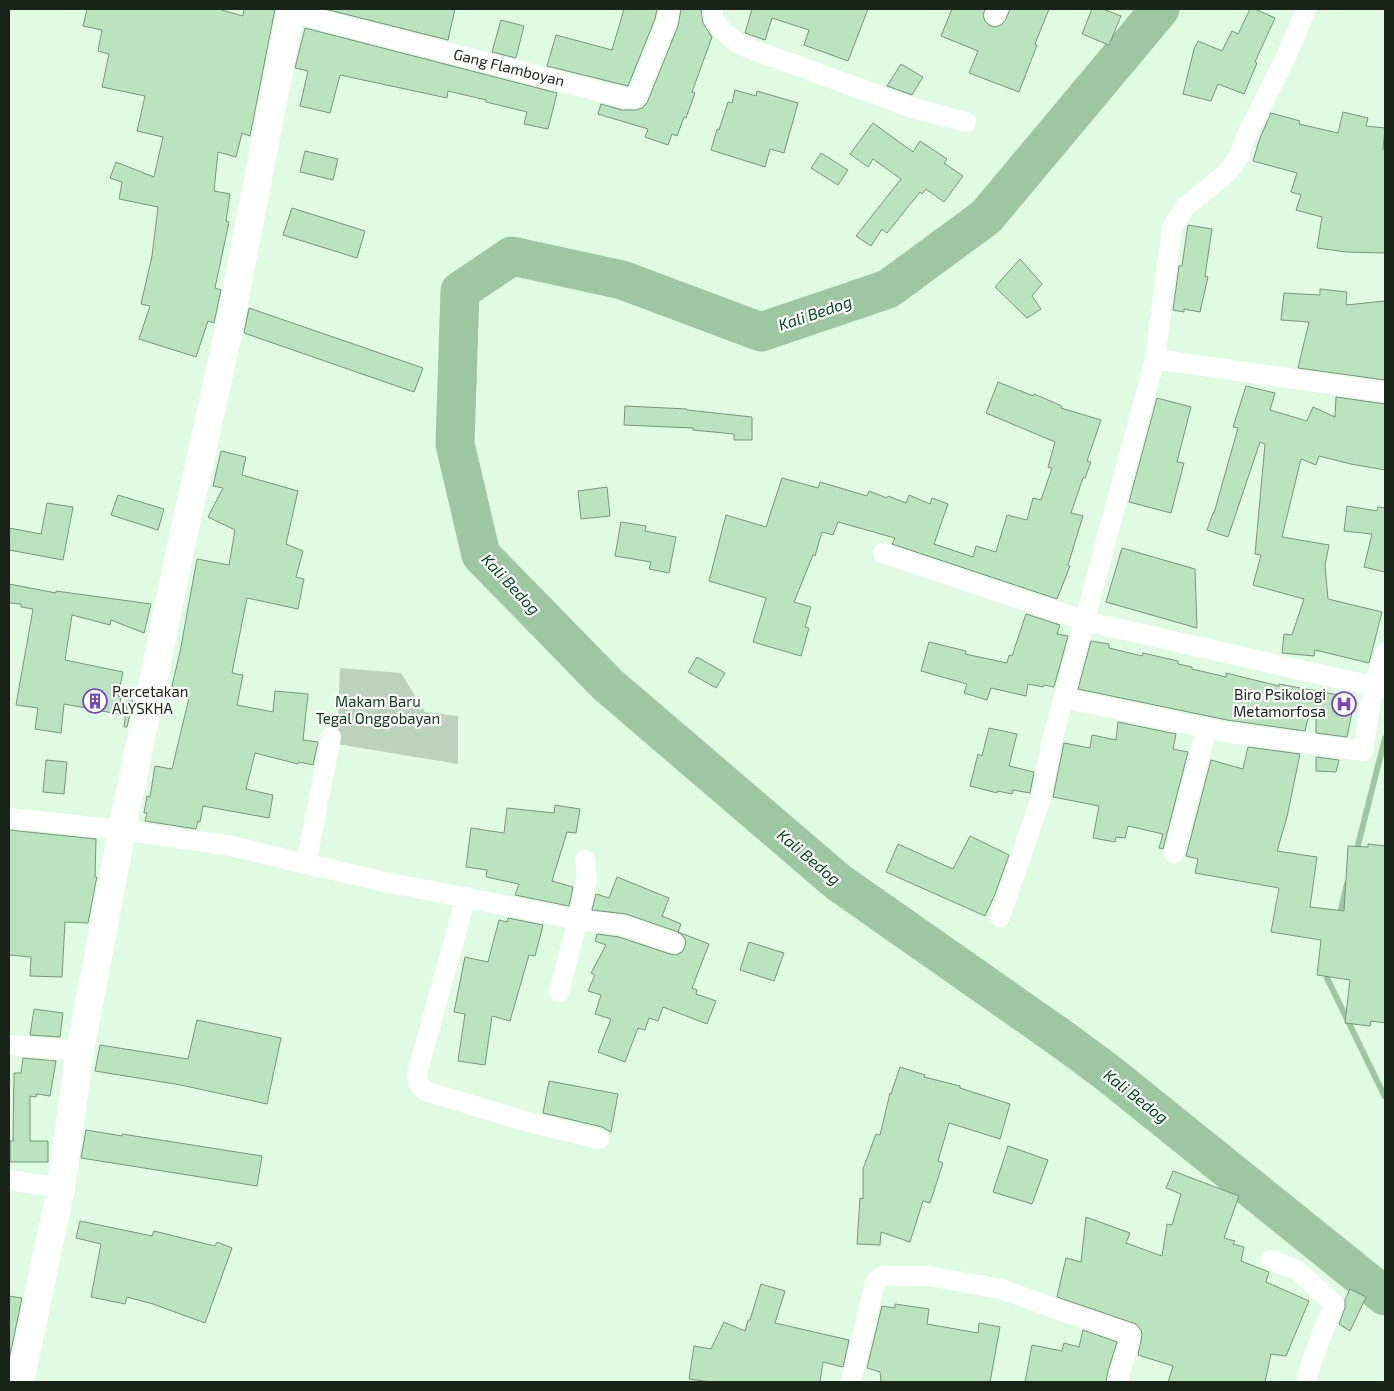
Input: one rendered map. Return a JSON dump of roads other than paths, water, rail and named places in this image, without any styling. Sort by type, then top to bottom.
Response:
[{"type":"street","name":"Gang Flamboyan","points":[[290,10],[625,98],[636,98],[667,22],[669,9]]},
{"type":"street","points":[[713,9],[714,18],[722,31],[740,45],[914,108],[966,122]]},
{"type":"street","points":[[1000,917],[1041,798],[1051,745],[1155,359],[1172,228],[1184,208],[1228,172],[1240,155],[1244,141],[1287,54],[1306,9]]},
{"type":"street","points":[[20,1382],[61,1188],[80,1051],[122,830],[180,550],[227,338],[290,10]]},
{"type":"street","points":[[1155,359],[1385,392]]},
{"type":"street","points":[[882,553],[1085,621],[1379,687]]},
{"type":"street","points":[[1064,698],[1207,728],[1363,752],[1379,687],[1385,653]]},
{"type":"street","points":[[1174,853],[1207,728]]},
{"type":"street","points":[[306,864],[331,737]]},
{"type":"street","points":[[9,818],[122,830],[232,846],[386,882],[578,920],[622,925],[674,944]]},
{"type":"street","points":[[558,992],[587,879],[585,860]]},
{"type":"street","points":[[466,897],[417,1074],[418,1083],[425,1091],[525,1121],[599,1140]]},
{"type":"street","points":[[9,1045],[80,1051]]},
{"type":"street","points":[[9,1180],[61,1188]]},
{"type":"street","points":[[1271,1260],[1297,1270],[1334,1304],[1313,1357],[1306,1382]]},
{"type":"street","points":[[851,1382],[875,1283],[882,1276],[928,1276],[1001,1289],[1128,1333],[1130,1340],[1119,1375],[1119,1382]]},
{"type":"waterway","name":"Kali Bedog","points":[[1160,9],[986,217],[888,289],[761,332],[622,280],[512,256],[460,291],[455,444],[481,555],[608,685],[838,882],[1108,1073],[1385,1296]]},
{"type":"waterway","points":[[1356,853],[1385,738]]},
{"type":"waterway","points":[[1339,918],[1347,884]]},
{"type":"waterway","points":[[1329,970],[1327,978],[1385,1097]]},
{"type":"place","name":"Percetakan ALYSKHA","points":[[95,701]]},
{"type":"place","name":"Biro Psikologi Metamorfosa","points":[[1344,704]]},
{"type":"park label","name":"Makam Baru Tegal Onggobayan","points":[[378,710]]}]
